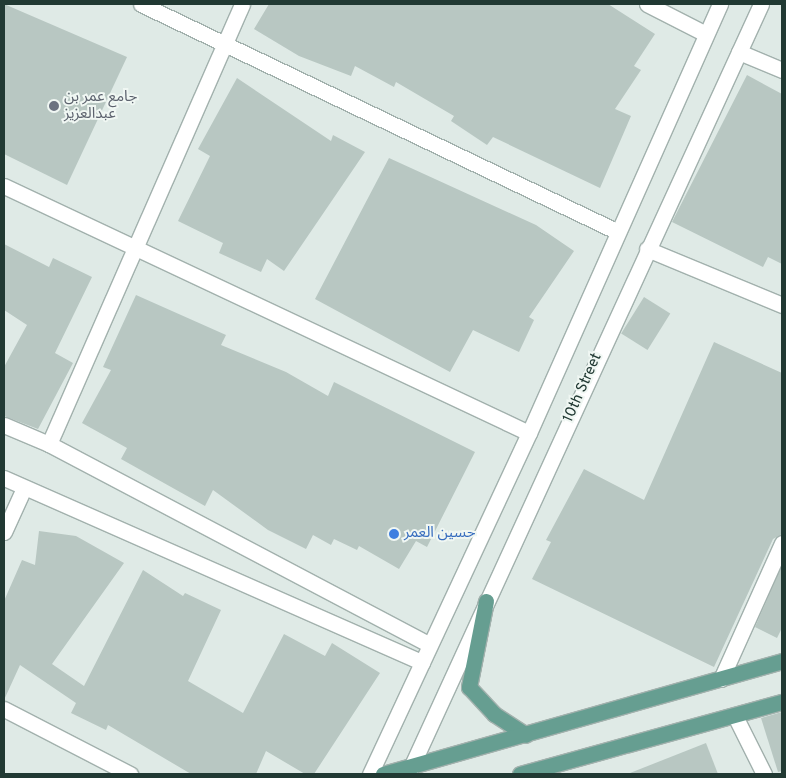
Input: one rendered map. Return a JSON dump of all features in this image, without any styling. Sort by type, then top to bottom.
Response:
[{"type":"main road","points":[[486,601],[470,687],[494,714],[526,735]]},
{"type":"main road","points":[[383,774],[409,771],[782,661]]},
{"type":"main road","points":[[520,774],[736,718],[782,702]]},
{"type":"street","points":[[141,4],[223,41],[616,231]]},
{"type":"street","points":[[48,444],[138,245],[223,41],[242,4]]},
{"type":"street","points":[[647,4],[706,34]]},
{"type":"street","name":"10th Street","points":[[370,774],[422,662],[428,644],[530,433],[616,231],[720,4]]},
{"type":"street","name":"10th Street","points":[[409,771],[647,248],[761,4]]},
{"type":"street","points":[[739,52],[782,70]]},
{"type":"street","points":[[4,186],[138,245],[530,433]]},
{"type":"street","points":[[647,248],[782,304]]},
{"type":"street","points":[[4,426],[48,444],[428,644]]},
{"type":"street","points":[[4,478],[422,662]]},
{"type":"street","points":[[4,532],[24,488]]},
{"type":"street","points":[[721,679],[782,543]]},
{"type":"street","points":[[4,708],[130,774]]},
{"type":"street","points":[[736,718],[764,774]]},
{"type":"building","name":"جامع عمر بن عبدالعزيز","points":[[4,4],[127,57],[67,185],[4,154]]},
{"type":"building","points":[[269,4],[608,4],[655,34],[634,66],[641,70],[615,109],[631,116],[600,188],[493,137],[487,145],[451,121],[454,116],[396,82],[394,87],[355,66],[351,76],[299,56],[254,29]]},
{"type":"building","points":[[747,75],[782,94],[782,264],[768,257],[763,267],[672,222]]},
{"type":"building","points":[[237,78],[331,141],[333,135],[365,152],[284,271],[267,259],[261,272],[219,253],[223,243],[178,221],[210,156],[198,149]]},
{"type":"building","points":[[389,158],[536,225],[574,251],[529,317],[534,320],[519,352],[473,330],[450,372],[315,299]]},
{"type":"building","points":[[4,244],[49,267],[53,258],[92,277],[55,353],[73,363],[38,429],[4,416],[4,367],[27,325],[4,310]]},
{"type":"building","points":[[136,295],[226,335],[221,345],[286,372],[328,396],[334,382],[475,452],[427,547],[416,541],[399,569],[359,546],[357,550],[334,539],[331,545],[313,535],[306,549],[268,530],[213,490],[205,506],[121,459],[127,448],[82,423],[111,370],[103,367]]},
{"type":"building","points":[[644,297],[670,313],[648,350],[621,333]]},
{"type":"building","points":[[714,342],[782,373],[782,534],[773,539],[714,667],[532,579],[551,542],[546,540],[584,469],[644,500]]},
{"type":"building","points":[[39,531],[76,536],[124,563],[52,664],[84,686],[143,570],[183,596],[185,593],[221,610],[188,681],[243,713],[284,634],[325,656],[332,643],[380,673],[314,774],[305,774],[266,751],[256,774],[191,774],[108,725],[106,730],[71,713],[76,703],[20,665],[4,700],[4,601],[22,560],[35,565]]},
{"type":"building","points":[[782,565],[782,628],[777,638],[755,627]]},
{"type":"building","points":[[782,712],[782,771],[778,772],[761,718]]},
{"type":"building","points":[[706,743],[718,774],[630,774],[630,773]]},
{"type":"place","name":"جامع عمر بن عبدالعزيز","points":[[54,106]]},
{"type":"place","name":"حسين العمر","points":[[394,534]]}]
